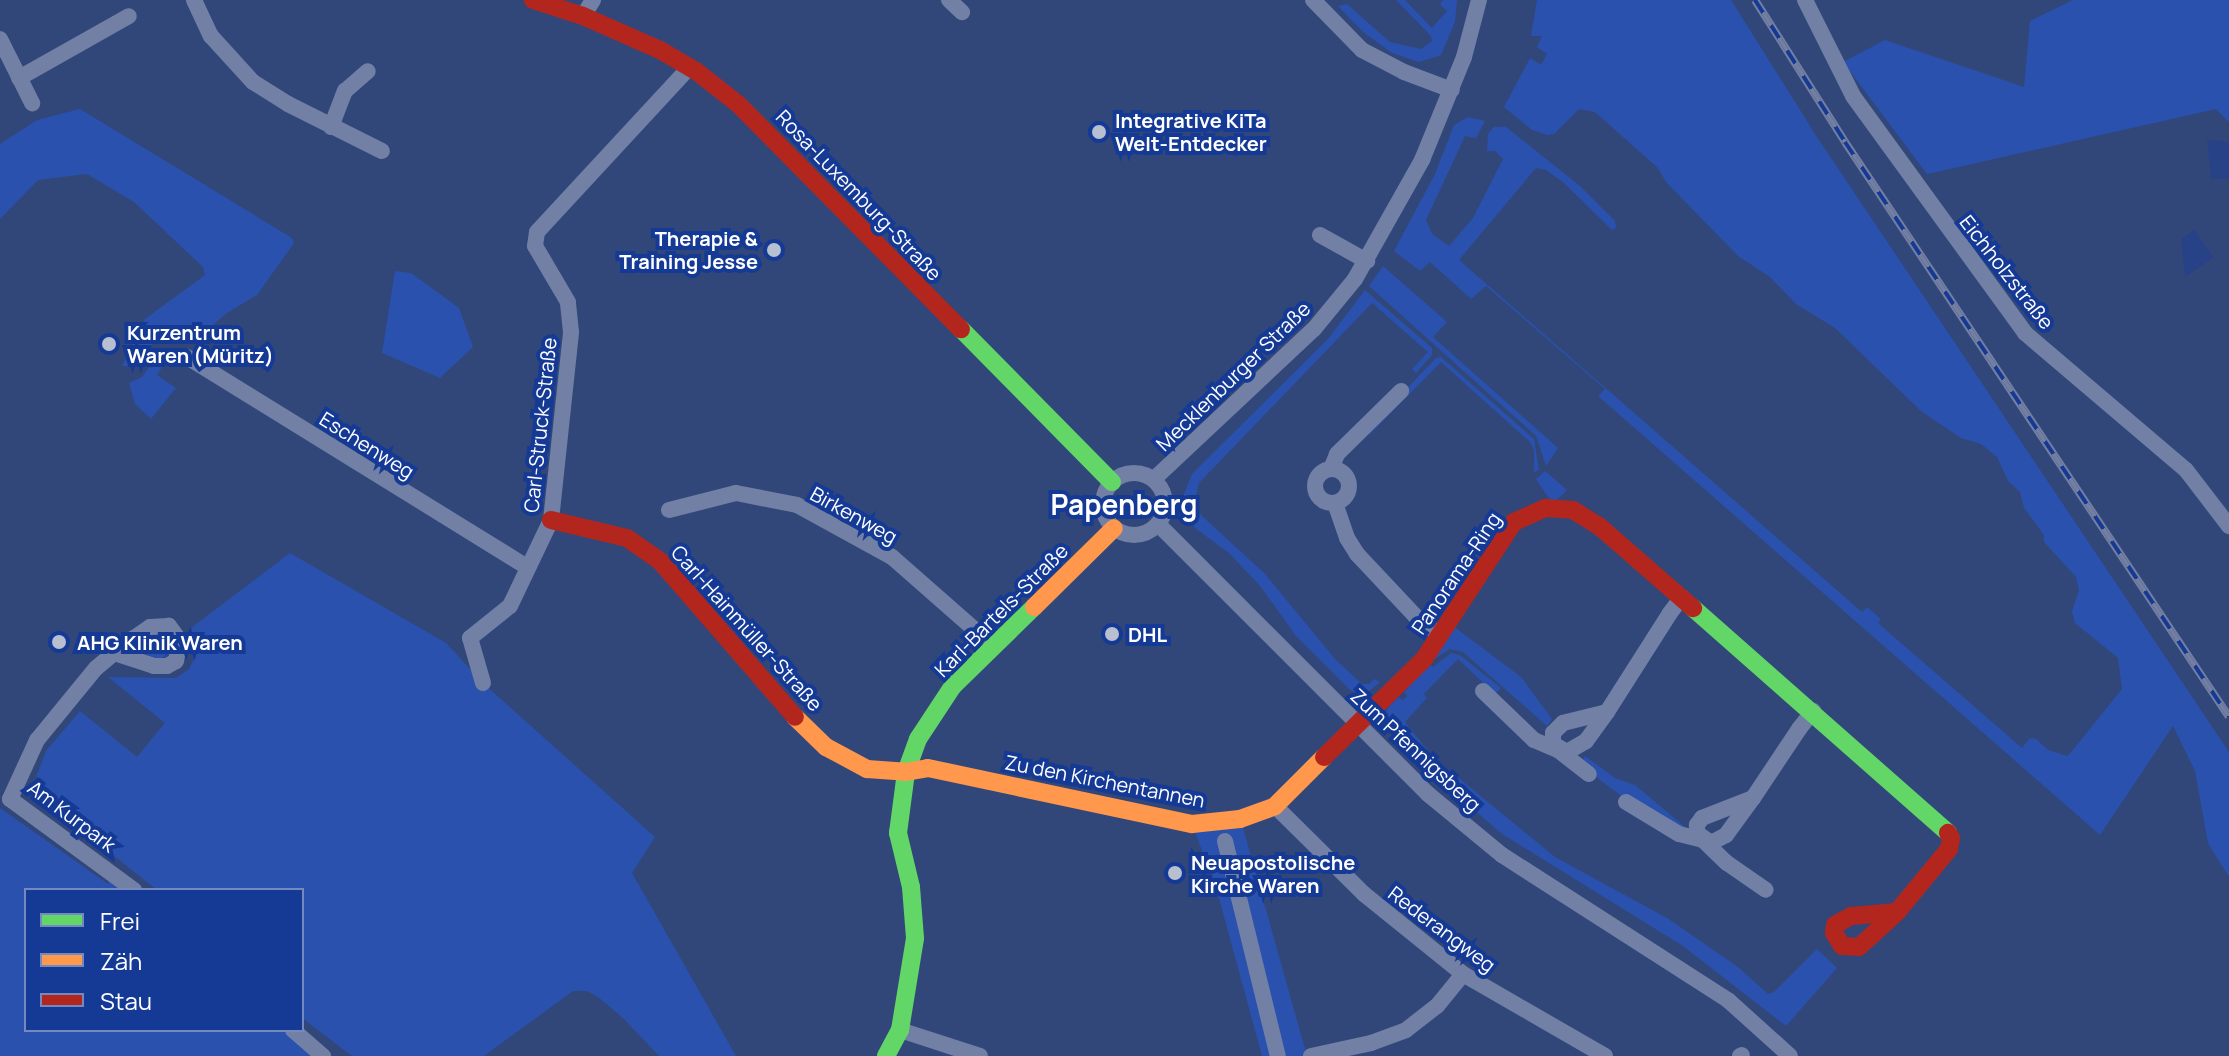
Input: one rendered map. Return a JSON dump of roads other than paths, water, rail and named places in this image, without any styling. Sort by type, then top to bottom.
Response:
[{"type":"street","points":[[194,0],[211,36],[253,82],[331,127],[382,151]]},
{"type":"street","name":"Rosa-Luxemburg-Straße","points":[[533,0],[588,8],[690,67],[784,147],[997,369],[1112,482]]},
{"type":"street","points":[[1313,0],[1362,50],[1404,72],[1452,90]]},
{"type":"street","name":"Mecklenburger Straße","points":[[1154,479],[1314,329],[1367,261],[1406,194],[1452,90],[1479,0]]},
{"type":"street","name":"Eichholzstraße","points":[[1805,0],[1853,96],[2025,333],[2186,470],[2229,526]]},
{"type":"street","points":[[19,78],[129,16]]},
{"type":"street","points":[[0,39],[32,103]]},
{"type":"street","name":"Carl-Struck-Straße","points":[[483,683],[470,638],[510,606],[551,520],[571,332],[568,302],[535,246],[537,232],[690,67]]},
{"type":"street","points":[[331,127],[345,91],[368,71]]},
{"type":"street","points":[[1320,235],[1367,261]]},
{"type":"street","name":"Eschenweg","points":[[187,357],[527,567]]},
{"type":"street","points":[[1331,469],[1345,475],[1349,485],[1344,499],[1335,503],[1320,498],[1315,488],[1321,474],[1331,469],[1337,454],[1401,391]]},
{"type":"street","points":[[1132,473],[1154,479],[1164,493],[1165,505],[1158,524],[1145,533],[1129,535],[1114,528],[1104,511],[1103,500],[1112,482],[1132,473]]},
{"type":"street","name":"Birkenweg","points":[[669,510],[736,493],[797,505],[892,557],[992,645]]},
{"type":"street","points":[[1335,503],[1347,538],[1357,554],[1419,620],[1440,635]]},
{"type":"street","name":"Panorama-Ring","points":[[1359,725],[1416,669],[1506,531],[1523,515],[1559,507],[1586,516],[1813,711],[1949,833],[1951,843],[1944,856],[1897,912],[1859,947],[1842,946],[1827,932],[1851,916],[1897,912]]},
{"type":"street","name":"Carl-Hainmüller-Straße","points":[[551,520],[627,538],[660,561],[771,692],[826,747],[867,769],[906,772]]},
{"type":"street","name":"Zum Pfennigsberg","points":[[1158,524],[1428,794],[1502,855],[1729,1001],[1790,1056]]},
{"type":"street","name":"Karl-Bartels-Straße","points":[[886,1056],[900,1030],[911,979],[915,938],[911,887],[898,833],[899,804],[906,772],[934,710],[992,645],[1114,528]]},
{"type":"street","points":[[1483,691],[1534,740],[1567,752],[1580,746],[1607,712],[1682,597]]},
{"type":"street","name":"Am Kurpark","points":[[114,653],[96,668],[37,740],[10,799],[131,888]]},
{"type":"street","points":[[1626,802],[1679,834],[1703,840],[1720,840],[1813,711]]},
{"type":"street","points":[[1589,774],[1558,750],[1551,738],[1557,727],[1607,712]]},
{"type":"street","name":"Zu den Kirchentannen","points":[[906,772],[928,768],[1192,824],[1240,819],[1275,806],[1359,725]]},
{"type":"street","points":[[1753,798],[1702,818],[1697,825],[1703,840],[1727,863],[1766,890]]},
{"type":"street","name":"Rederangweg","points":[[1275,806],[1364,894],[1463,974],[1605,1056]]},
{"type":"street","points":[[1225,841],[1278,1056]]},
{"type":"street","points":[[1311,1056],[1371,1043],[1406,1030],[1437,1006],[1463,974]]},
{"type":"street","points":[[900,1030],[980,1056]]},
{"type":"street","points":[[295,1032],[323,1056]]},
{"type":"railway","points":[[1755,0],[1845,142],[2229,717]]},
{"type":"place","name":"Integrative KiTa Welt-Entdecker","points":[[1099,132]]},
{"type":"place","name":"Therapie & Training Jesse","points":[[774,250]]},
{"type":"place","name":"Kurzentrum Waren (Müritz)","points":[[109,344]]},
{"type":"place","name":"DHL","points":[[1112,634]]},
{"type":"place","name":"AHG Klinik Waren","points":[[59,642]]},
{"type":"place","name":"Neuapostolische Kirche Waren","points":[[1175,873]]},
{"type":"district","name":"Papenberg","points":[[1124,504]]}]
